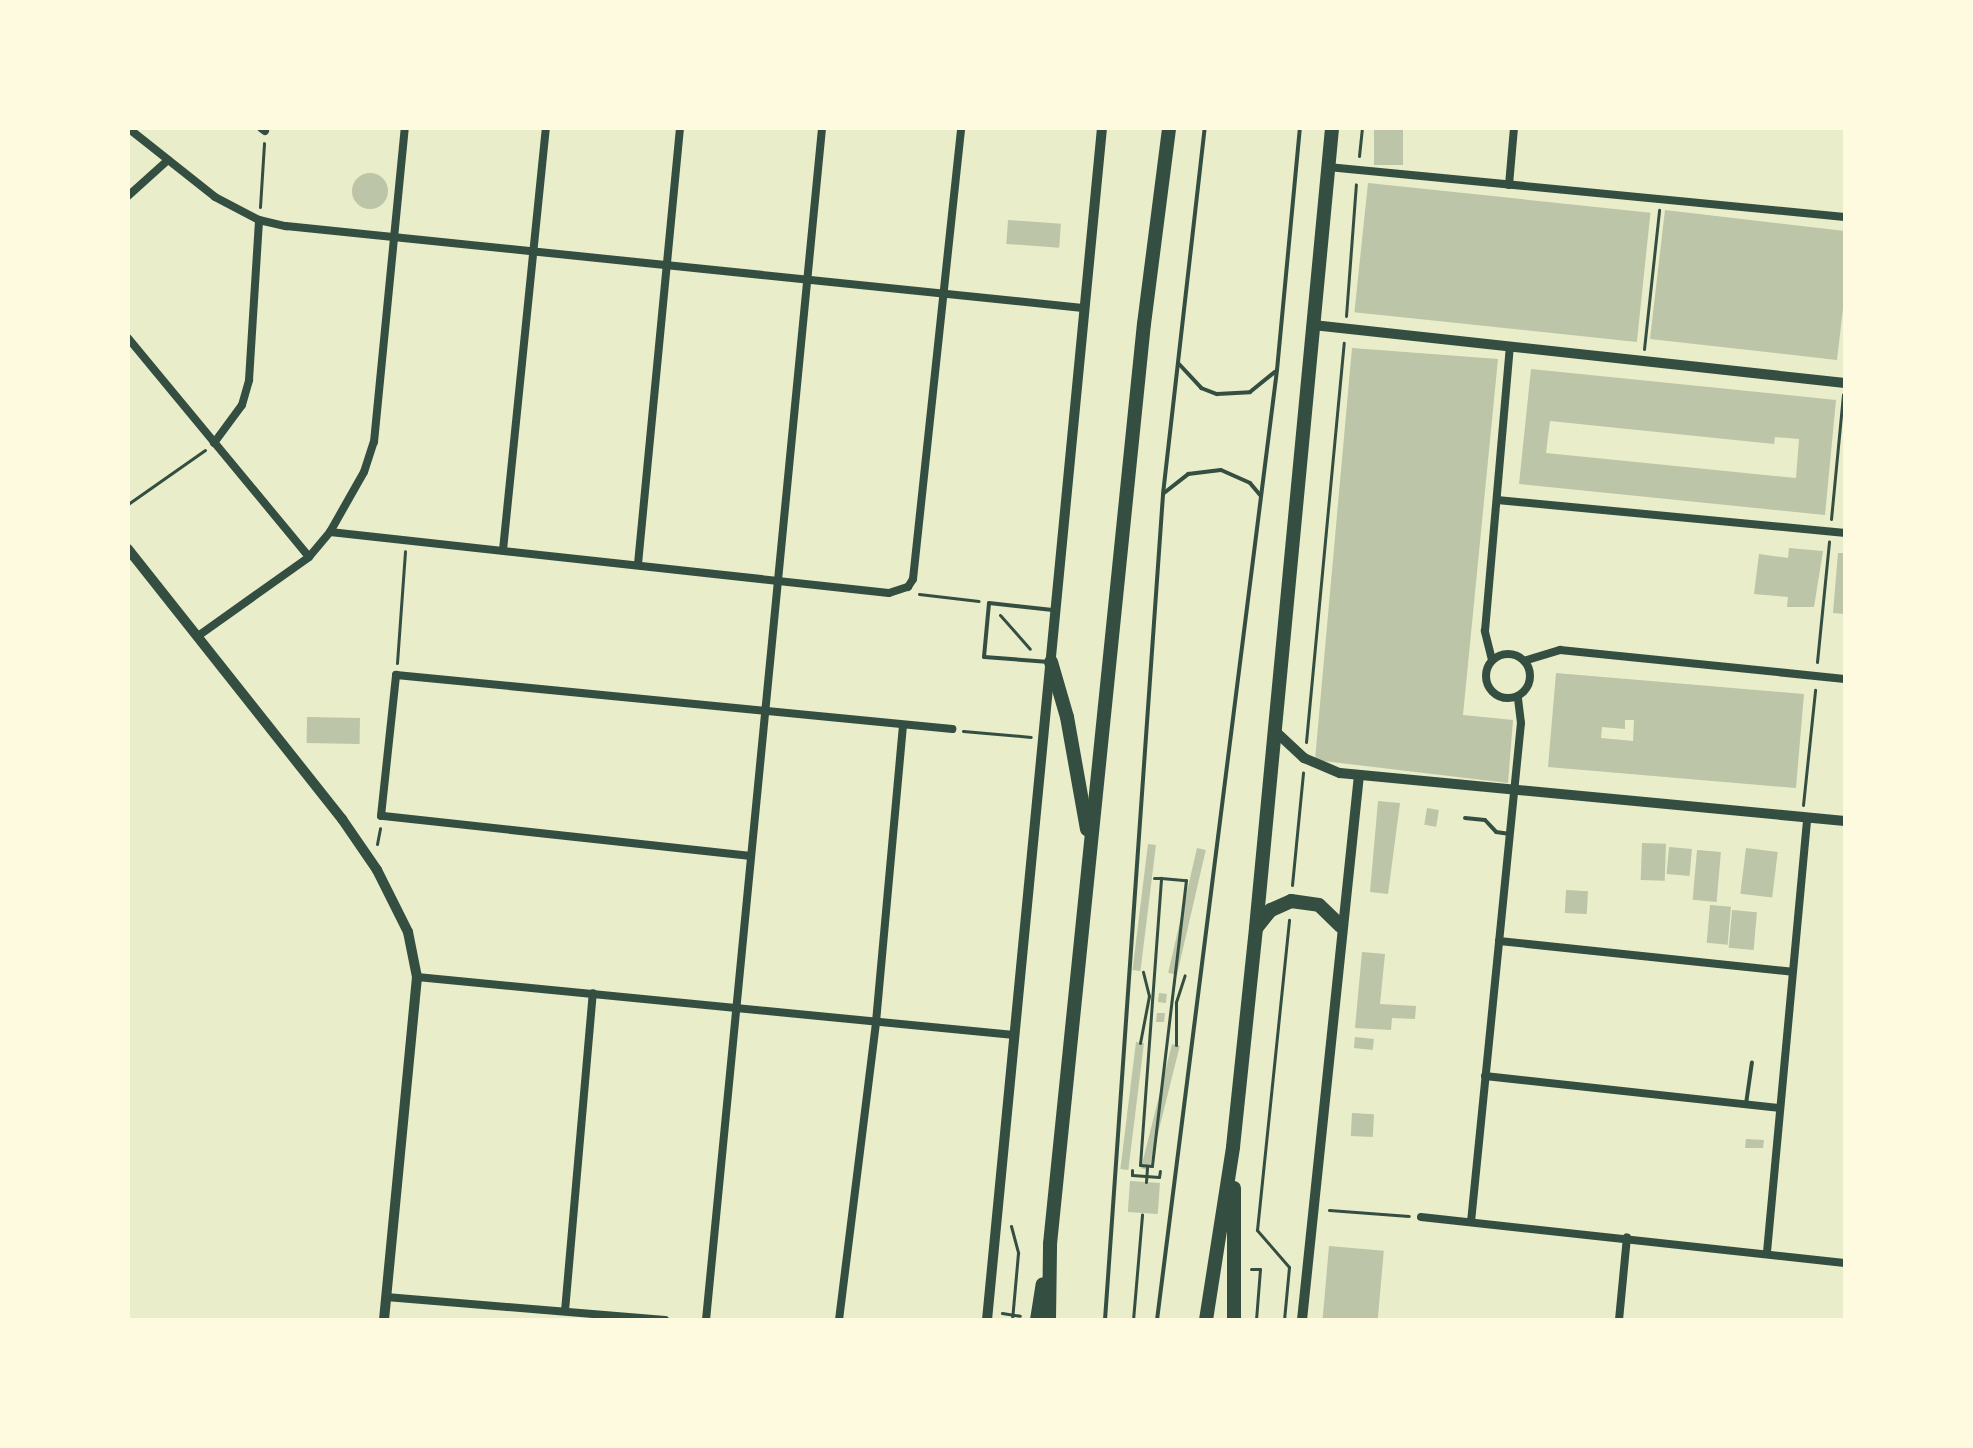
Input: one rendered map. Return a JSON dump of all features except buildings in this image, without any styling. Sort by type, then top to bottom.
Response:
[{"type":"highway","points":[[1049,1320],[1050,1244],[1144,324],[1169,128]]},
{"type":"highway","points":[[1206,1320],[1233,1147],[1332,128]]},
{"type":"highway","points":[[1046,662],[1072,741],[1090,849]]},
{"type":"highway","points":[[1256,928],[1271,910],[1291,901],[1319,905],[1341,926]]},
{"type":"highway","points":[[1233,1147],[1234,1320]]},
{"type":"highway","points":[[1033,1319],[1050,1244]]},
{"type":"street","points":[[128,128],[215,197],[259,220],[532,254],[1083,308]]},
{"type":"street","points":[[198,636],[309,557],[330,532],[364,472],[374,442],[405,128]]},
{"type":"street","points":[[503,550],[546,128]]},
{"type":"street","points":[[638,564],[680,128]]},
{"type":"street","points":[[706,1320],[822,128]]},
{"type":"street","points":[[330,532],[899,592],[913,579],[946,294],[961,128]]},
{"type":"street","points":[[987,1320],[1043,738],[1046,662],[1056,610],[1102,128]]},
{"type":"street","points":[[1509,185],[1514,128]]},
{"type":"street","points":[[128,196],[168,160]]},
{"type":"street","points":[[1328,167],[1845,217]]},
{"type":"street","points":[[214,443],[242,405],[249,380],[259,220]]},
{"type":"street","points":[[1313,325],[1845,383]]},
{"type":"street","points":[[128,338],[309,557]]},
{"type":"street","points":[[1510,347],[1485,631],[1492,660],[1485,673],[1488,687],[1504,699],[1518,697]]},
{"type":"street","points":[[1497,500],[1845,533]]},
{"type":"street","points":[[128,549],[342,819],[374,866],[408,932],[417,977],[384,1320]]},
{"type":"street","points":[[1524,661],[1560,650],[1845,679]]},
{"type":"street","points":[[1471,1222],[1521,723],[1518,697],[1530,680],[1524,661],[1511,654],[1492,660]]},
{"type":"street","points":[[751,856],[381,816],[396,675],[952,729]]},
{"type":"street","points":[[839,1320],[876,1022],[903,726]]},
{"type":"street","points":[[1275,731],[1304,758],[1326,769],[1359,775],[1845,821]]},
{"type":"street","points":[[1302,1320],[1359,775]]},
{"type":"street","points":[[1767,1252],[1804,818]]},
{"type":"street","points":[[1499,941],[1792,972]]},
{"type":"street","points":[[417,977],[1014,1035]]},
{"type":"street","points":[[565,1311],[593,993]]},
{"type":"street","points":[[1485,1076],[1778,1108]]},
{"type":"street","points":[[1421,1217],[1767,1252],[1845,1263]]},
{"type":"street","points":[[1619,1320],[1627,1237]]},
{"type":"street","points":[[386,1297],[665,1320]]},
{"type":"lane","points":[[1105,1320],[1163,494],[1205,128]]},
{"type":"lane","points":[[1157,1320],[1277,370],[1300,128]]},
{"type":"lane","points":[[1178,362],[1188,377],[1217,394],[1250,392],[1277,370]]},
{"type":"lane","points":[[1163,494],[1188,474],[1221,470],[1250,483],[1261,496]]},
{"type":"lane","points":[[1046,662],[984,657],[989,603],[1056,610]]},
{"type":"lane","points":[[1465,818],[1485,820],[1496,832],[1510,834]]},
{"type":"lane","points":[[1746,1104],[1752,1062]]},
{"type":"path","points":[[1284,1320],[1289,1267],[1257,1230],[1291,901],[1362,128]]},
{"type":"path","points":[[259,220],[264,129]]},
{"type":"path","points":[[1643,361],[1660,200]]},
{"type":"path","points":[[1804,818],[1845,383]]},
{"type":"path","points":[[128,504],[214,443]]},
{"type":"path","points":[[396,675],[406,540]]},
{"type":"path","points":[[899,592],[989,603],[1046,662]]},
{"type":"path","points":[[952,729],[1043,738]]},
{"type":"path","points":[[374,866],[381,816]]},
{"type":"path","points":[[1154,878],[1193,880]]},
{"type":"path","points":[[1152,1166],[1138,1165],[1161,878]]},
{"type":"path","points":[[1146,1179],[1152,1166],[1186,880]]},
{"type":"path","points":[[1140,1043],[1149,996],[1143,972]]},
{"type":"path","points":[[1176,1045],[1176,1002],[1185,975]]},
{"type":"path","points":[[1132,1170],[1132,1175],[1146,1179],[1159,1177],[1160,1171]]},
{"type":"path","points":[[1313,1209],[1421,1217]]},
{"type":"path","points":[[1133,1320],[1142,1214]]},
{"type":"path","points":[[1250,1282],[1251,1269],[1260,1269],[1256,1320]]},
{"type":"path","points":[[1003,1302],[1002,1315],[1033,1319]]},
{"type":"path","points":[[995,1320],[996,1306]]}]
